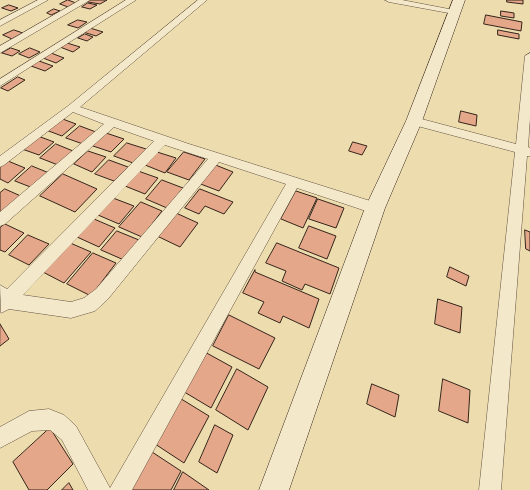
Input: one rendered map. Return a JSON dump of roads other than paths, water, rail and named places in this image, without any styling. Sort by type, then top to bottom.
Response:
[{"type":"street","points":[[0,23],[44,0]]},
{"type":"street","points":[[0,50],[86,0]]},
{"type":"street","points":[[0,83],[132,0]]},
{"type":"street","points":[[0,162],[72,108],[204,0]]},
{"type":"street","points":[[274,490],[375,208],[414,121],[457,6],[389,0]]},
{"type":"street","points":[[490,490],[526,151],[530,56]]},
{"type":"street","points":[[72,108],[162,140],[217,156],[375,208]]},
{"type":"street","points":[[414,121],[526,151]]},
{"type":"street","points":[[0,220],[112,123]]},
{"type":"street","points":[[2,300],[162,140]]},
{"type":"street","points":[[2,300],[71,310],[90,305],[102,294],[217,156]]},
{"type":"street","points":[[120,490],[294,181]]},
{"type":"street","points":[[0,438],[29,421],[49,419],[57,422],[69,433],[100,490]]}]
